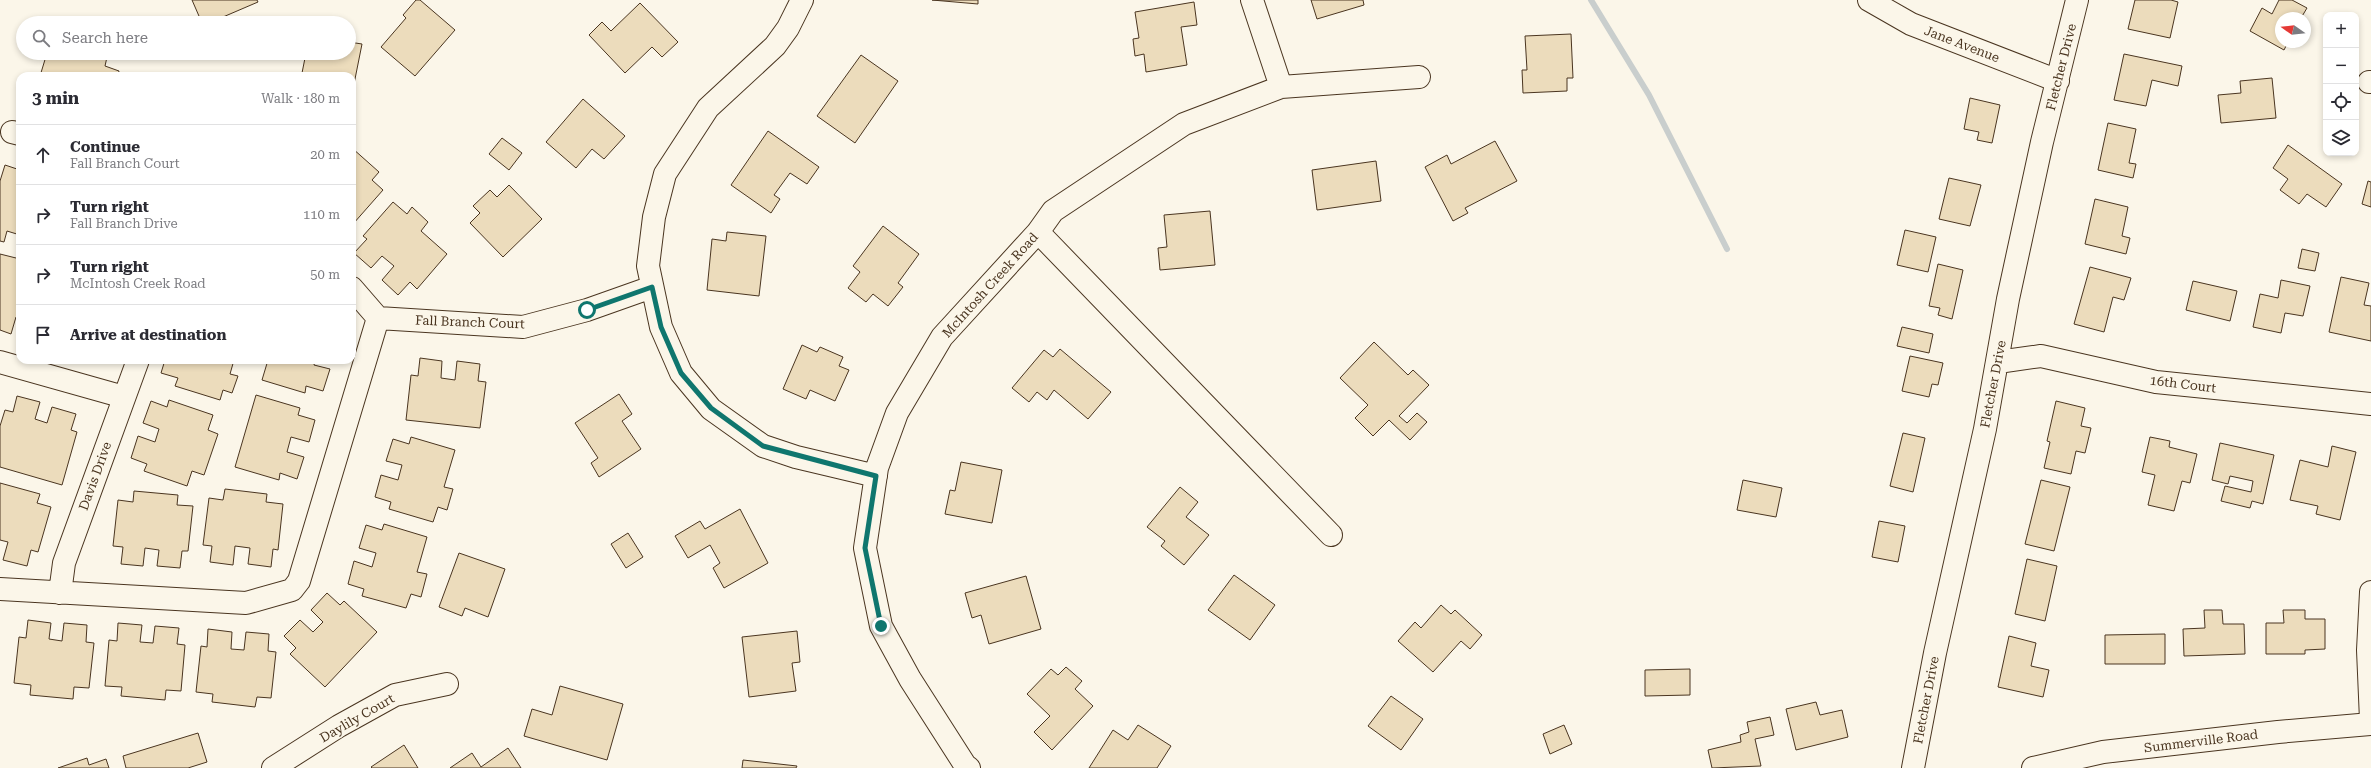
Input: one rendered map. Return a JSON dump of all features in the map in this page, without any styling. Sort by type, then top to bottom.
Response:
[{"type":"street","points":[[802,0],[788,28],[775,46],[708,108],[666,174],[654,217],[648,266],[661,327],[681,373],[711,408],[763,446],[876,476]]},
{"type":"street","points":[[1252,0],[1281,87]]},
{"type":"street","name":"Jane Avenue","points":[[1869,0],[1911,24],[2058,81]]},
{"type":"street","name":"Fletcher Drive","points":[[1913,768],[1935,653],[1998,362],[2010,292],[2042,142],[2077,0]]},
{"type":"street","name":"McIntosh Creek Road","points":[[969,768],[965,765],[910,679],[881,626],[865,548],[877,468],[897,413],[942,337],[1038,232],[1053,210],[1184,124],[1281,87],[1420,77]]},
{"type":"street","points":[[1038,232],[1331,535]]},
{"type":"street","name":"Fall Branch Court","points":[[378,318],[523,327],[587,310],[652,287]]},
{"type":"street","points":[[0,589],[246,603],[292,590],[299,581],[378,318],[356,293]]},
{"type":"street","name":"16th Court","points":[[1998,362],[2041,356],[2156,382],[2371,404]]},
{"type":"street","points":[[0,362],[124,397]]},
{"type":"street","name":"Davis Drive","points":[[60,593],[64,564],[136,364]]},
{"type":"street","points":[[2371,592],[2368,650],[2371,720]]},
{"type":"street","name":"Daylily Court","points":[[273,768],[339,726],[394,695],[448,684]]},
{"type":"street","name":"Summerville Road","points":[[2033,768],[2103,752],[2278,732],[2371,724]]},
{"type":"building","points":[[192,0],[257,0],[258,2],[225,16],[199,16]]},
{"type":"building","points":[[416,0],[420,0],[455,30],[415,76],[381,47],[406,18],[403,15]]},
{"type":"building","points":[[932,0],[978,0],[978,4]]},
{"type":"building","points":[[1311,0],[1363,0],[1364,5],[1317,19]]},
{"type":"building","points":[[2135,0],[2171,0],[2178,2],[2170,38],[2128,29]]},
{"type":"building","points":[[2279,0],[2292,0],[2307,8],[2305,12],[2275,12],[2275,45],[2250,31],[2262,8],[2272,14]]},
{"type":"building","points":[[1194,2],[1197,25],[1181,27],[1187,65],[1146,72],[1144,54],[1135,56],[1133,39],[1139,38],[1135,12]]},
{"type":"building","points":[[640,3],[678,42],[662,57],[652,47],[625,73],[589,35],[602,22],[611,31]]},
{"type":"building","points":[[1571,34],[1573,78],[1567,78],[1567,91],[1523,93],[1522,70],[1527,70],[1525,36]]},
{"type":"building","points":[[356,43],[362,44],[356,74],[356,72],[302,72],[305,60],[356,60]]},
{"type":"building","points":[[2124,54],[2182,66],[2178,86],[2152,80],[2146,106],[2114,100]]},
{"type":"building","points":[[861,55],[898,81],[855,143],[817,116]]},
{"type":"building","points":[[45,60],[106,60],[105,66],[119,71],[119,72],[41,72]]},
{"type":"building","points":[[2272,78],[2276,118],[2221,123],[2218,95],[2241,93],[2240,81]]},
{"type":"building","points":[[1970,98],[2000,105],[1992,143],[1977,140],[1979,132],[1964,129]]},
{"type":"building","points":[[583,99],[625,136],[604,159],[592,149],[576,168],[546,142]]},
{"type":"building","points":[[2108,123],[2136,129],[2129,163],[2136,164],[2133,178],[2098,170]]},
{"type":"building","points":[[768,131],[819,167],[807,184],[790,173],[774,195],[780,199],[771,213],[731,185]]},
{"type":"building","points":[[502,138],[522,153],[509,170],[489,154]]},
{"type":"building","points":[[1495,141],[1517,181],[1465,208],[1468,213],[1453,221],[1425,167],[1447,155],[1451,164]]},
{"type":"building","points":[[2288,145],[2342,184],[2326,207],[2307,194],[2299,204],[2280,190],[2288,179],[2273,168]]},
{"type":"building","points":[[356,152],[379,172],[372,180],[383,190],[356,221]]},
{"type":"building","points":[[1376,161],[1381,201],[1317,210],[1312,170]]},
{"type":"building","points":[[5,165],[16,169],[16,234],[7,231],[4,242],[0,241],[0,181]]},
{"type":"building","points":[[1949,178],[1981,185],[1970,226],[1939,219]]},
{"type":"building","points":[[2368,181],[2371,182],[2371,207],[2362,204]]},
{"type":"building","points":[[509,185],[542,219],[503,257],[470,223],[480,213],[473,206],[490,190],[497,197]]},
{"type":"building","points":[[2095,199],[2128,207],[2122,236],[2130,238],[2126,254],[2085,244]]},
{"type":"building","points":[[393,202],[407,214],[412,207],[428,222],[421,231],[447,254],[417,289],[410,282],[398,295],[382,280],[394,266],[382,256],[371,268],[356,255],[356,251],[367,239],[363,236]]},
{"type":"building","points":[[1210,211],[1215,265],[1160,270],[1158,248],[1167,247],[1164,215]]},
{"type":"building","points":[[883,226],[919,254],[898,283],[903,287],[888,306],[873,294],[866,302],[848,288],[860,272],[853,266]]},
{"type":"building","points":[[1905,230],[1936,237],[1928,272],[1897,265]]},
{"type":"building","points":[[727,232],[766,236],[759,296],[707,290],[712,239],[726,241]]},
{"type":"building","points":[[2302,249],[2319,253],[2315,271],[2298,268]]},
{"type":"building","points":[[0,254],[16,258],[16,317],[11,334],[0,330]]},
{"type":"building","points":[[1938,264],[1963,270],[1952,319],[1938,315],[1940,308],[1929,306]]},
{"type":"building","points":[[2090,267],[2131,278],[2124,300],[2113,297],[2104,332],[2074,324]]},
{"type":"building","points":[[2341,277],[2369,283],[2364,305],[2371,306],[2371,341],[2329,332]]},
{"type":"building","points":[[2281,280],[2310,286],[2303,316],[2285,313],[2281,333],[2253,327],[2260,294],[2278,298]]},
{"type":"building","points":[[2193,281],[2237,291],[2230,321],[2186,310]]},
{"type":"building","points":[[1902,327],[1933,334],[1929,353],[1897,346]]},
{"type":"building","points":[[1374,342],[1408,375],[1413,370],[1429,385],[1399,416],[1407,423],[1417,413],[1427,422],[1410,440],[1389,420],[1373,436],[1355,418],[1368,405],[1340,378]]},
{"type":"building","points":[[802,345],[817,352],[820,347],[843,357],[839,366],[849,370],[835,401],[810,390],[806,399],[783,389]]},
{"type":"building","points":[[1060,349],[1111,392],[1088,419],[1054,390],[1047,400],[1037,392],[1029,402],[1012,388],[1044,350],[1053,357]]},
{"type":"building","points":[[1910,356],[1943,363],[1938,385],[1932,384],[1929,397],[1902,391]]},
{"type":"building","points":[[420,358],[442,361],[441,378],[455,380],[457,361],[480,364],[478,381],[486,382],[480,428],[406,420],[411,375],[418,376]]},
{"type":"building","points":[[164,364],[233,364],[230,374],[238,376],[232,393],[223,390],[220,400],[175,386],[178,378],[161,373]]},
{"type":"building","points":[[267,364],[314,364],[330,369],[323,391],[306,386],[305,393],[262,380]]},
{"type":"building","points":[[619,394],[632,414],[622,421],[641,449],[599,477],[591,463],[598,458],[575,423]]},
{"type":"building","points":[[256,395],[300,408],[298,415],[315,420],[309,442],[291,437],[287,452],[304,457],[297,479],[280,473],[279,480],[235,467]]},
{"type":"building","points":[[17,396],[40,402],[35,419],[47,423],[52,407],[76,414],[71,430],[77,432],[62,485],[0,467],[0,426],[5,410],[13,412]]},
{"type":"building","points":[[169,400],[213,415],[208,430],[218,434],[204,475],[192,471],[187,486],[144,471],[147,464],[131,458],[138,436],[155,442],[159,429],[143,423],[151,401],[167,407]]},
{"type":"building","points":[[2056,401],[2085,408],[2081,426],[2091,428],[2085,453],[2076,451],[2071,474],[2044,468],[2050,442],[2047,441]]},
{"type":"building","points":[[1903,433],[1925,438],[1913,492],[1890,486]]},
{"type":"building","points":[[411,437],[455,450],[444,487],[453,489],[447,510],[438,507],[433,522],[389,509],[391,502],[375,497],[381,475],[398,480],[402,465],[386,461],[393,439],[409,444]]},
{"type":"building","points":[[2150,437],[2170,441],[2169,447],[2197,454],[2190,483],[2182,481],[2174,511],[2148,505],[2155,475],[2142,472]]},
{"type":"building","points":[[2220,443],[2274,455],[2263,504],[2252,501],[2250,508],[2221,501],[2225,486],[2251,492],[2253,481],[2230,476],[2228,484],[2212,480]]},
{"type":"building","points":[[2332,446],[2356,452],[2340,520],[2316,514],[2318,506],[2290,500],[2300,460],[2328,467]]},
{"type":"building","points":[[961,462],[1002,470],[992,523],[945,514],[950,490],[955,491]]},
{"type":"building","points":[[1743,480],[1782,488],[1776,517],[1737,510]]},
{"type":"building","points":[[2041,480],[2070,487],[2054,551],[2025,544]]},
{"type":"building","points":[[0,483],[40,494],[37,503],[51,507],[38,552],[31,550],[27,566],[3,560],[8,542],[0,540]]},
{"type":"building","points":[[1180,487],[1198,502],[1186,517],[1209,535],[1184,565],[1161,546],[1165,541],[1147,527]]},
{"type":"building","points":[[225,489],[267,494],[266,502],[283,504],[278,550],[273,549],[271,567],[248,564],[250,548],[235,546],[233,565],[210,562],[212,546],[203,545],[209,498],[223,500]]},
{"type":"building","points":[[134,491],[178,495],[177,505],[193,506],[188,551],[182,551],[180,568],[157,566],[159,550],[145,548],[143,566],[121,564],[123,547],[113,546],[118,500],[133,502]]},
{"type":"building","points":[[740,509],[768,563],[724,588],[713,568],[720,563],[710,545],[688,558],[675,536],[700,521],[705,529]]},
{"type":"building","points":[[1879,521],[1905,526],[1898,562],[1872,557]]},
{"type":"building","points":[[384,524],[427,537],[417,572],[427,574],[421,597],[411,594],[406,608],[362,596],[364,589],[348,584],[354,561],[372,567],[376,553],[359,548],[366,525],[382,530]]},
{"type":"building","points":[[628,533],[643,557],[626,568],[611,544]]},
{"type":"building","points":[[459,553],[505,569],[488,617],[465,608],[462,616],[439,607]]},
{"type":"building","points":[[2027,559],[2057,566],[2045,621],[2015,614]]},
{"type":"building","points":[[1234,575],[1275,605],[1250,640],[1208,610]]},
{"type":"building","points":[[1026,576],[1041,629],[989,644],[981,615],[972,618],[965,593]]},
{"type":"building","points":[[327,593],[340,605],[344,601],[377,632],[325,687],[290,654],[296,648],[284,636],[300,620],[313,632],[323,622],[311,610]]},
{"type":"building","points":[[1441,605],[1451,614],[1455,610],[1482,635],[1470,649],[1461,641],[1433,672],[1398,641],[1415,622],[1421,628]]},
{"type":"building","points":[[2204,610],[2222,610],[2223,624],[2244,624],[2245,654],[2184,656],[2183,629],[2205,628]]},
{"type":"building","points":[[2283,610],[2305,610],[2305,619],[2325,619],[2325,649],[2305,650],[2305,654],[2266,654],[2266,623],[2284,623]]},
{"type":"building","points":[[28,620],[51,623],[49,639],[62,641],[64,623],[87,625],[86,642],[94,643],[89,688],[74,687],[73,699],[30,695],[31,685],[14,683],[19,637],[26,638]]},
{"type":"building","points":[[118,623],[142,625],[140,642],[153,643],[155,626],[179,628],[177,644],[185,645],[181,691],[166,690],[165,700],[121,696],[122,687],[105,686],[109,640],[117,641]]},
{"type":"building","points":[[208,629],[232,632],[231,649],[244,650],[246,632],[269,634],[268,651],[276,652],[271,698],[257,697],[255,707],[212,702],[213,694],[196,692],[201,646],[207,647]]},
{"type":"building","points":[[797,631],[800,662],[792,663],[796,691],[749,697],[742,637]]},
{"type":"building","points":[[2165,634],[2165,664],[2105,664],[2105,635]]},
{"type":"building","points":[[2009,636],[2036,643],[2031,666],[2049,670],[2043,697],[1998,687]]},
{"type":"building","points":[[1066,667],[1082,681],[1075,689],[1093,706],[1052,750],[1034,732],[1050,716],[1027,694],[1051,669],[1058,675]]},
{"type":"building","points":[[1690,669],[1690,695],[1645,696],[1645,670]]},
{"type":"building","points":[[560,686],[623,704],[607,760],[524,736],[532,709],[552,715]]},
{"type":"building","points":[[1391,696],[1423,719],[1401,750],[1368,726]]},
{"type":"building","points":[[1816,702],[1820,715],[1842,710],[1848,737],[1796,750],[1786,709]]},
{"type":"building","points":[[1770,717],[1774,735],[1755,739],[1761,766],[1712,768],[1708,750],[1741,742],[1740,735],[1749,732],[1747,722]]},
{"type":"building","points":[[1138,725],[1171,746],[1157,768],[1089,768],[1113,730],[1128,740]]},
{"type":"building","points":[[1564,725],[1572,744],[1550,754],[1543,734]]},
{"type":"building","points":[[198,733],[207,762],[188,768],[126,768],[123,756]]},
{"type":"building","points":[[404,745],[418,768],[371,767]]},
{"type":"building","points":[[508,748],[521,768],[450,768],[472,753],[481,767]]},
{"type":"building","points":[[87,758],[89,765],[106,759],[109,768],[58,768]]},
{"type":"building","points":[[743,760],[797,766],[796,768],[742,768]]},
{"type":"waterway","points":[[1591,0],[1649,95],[1727,249]]},
{"type":"route","points":[[587,310],[652,287],[661,327],[681,373],[711,408],[763,446],[796,457],[876,476],[865,548],[881,626]]}]
